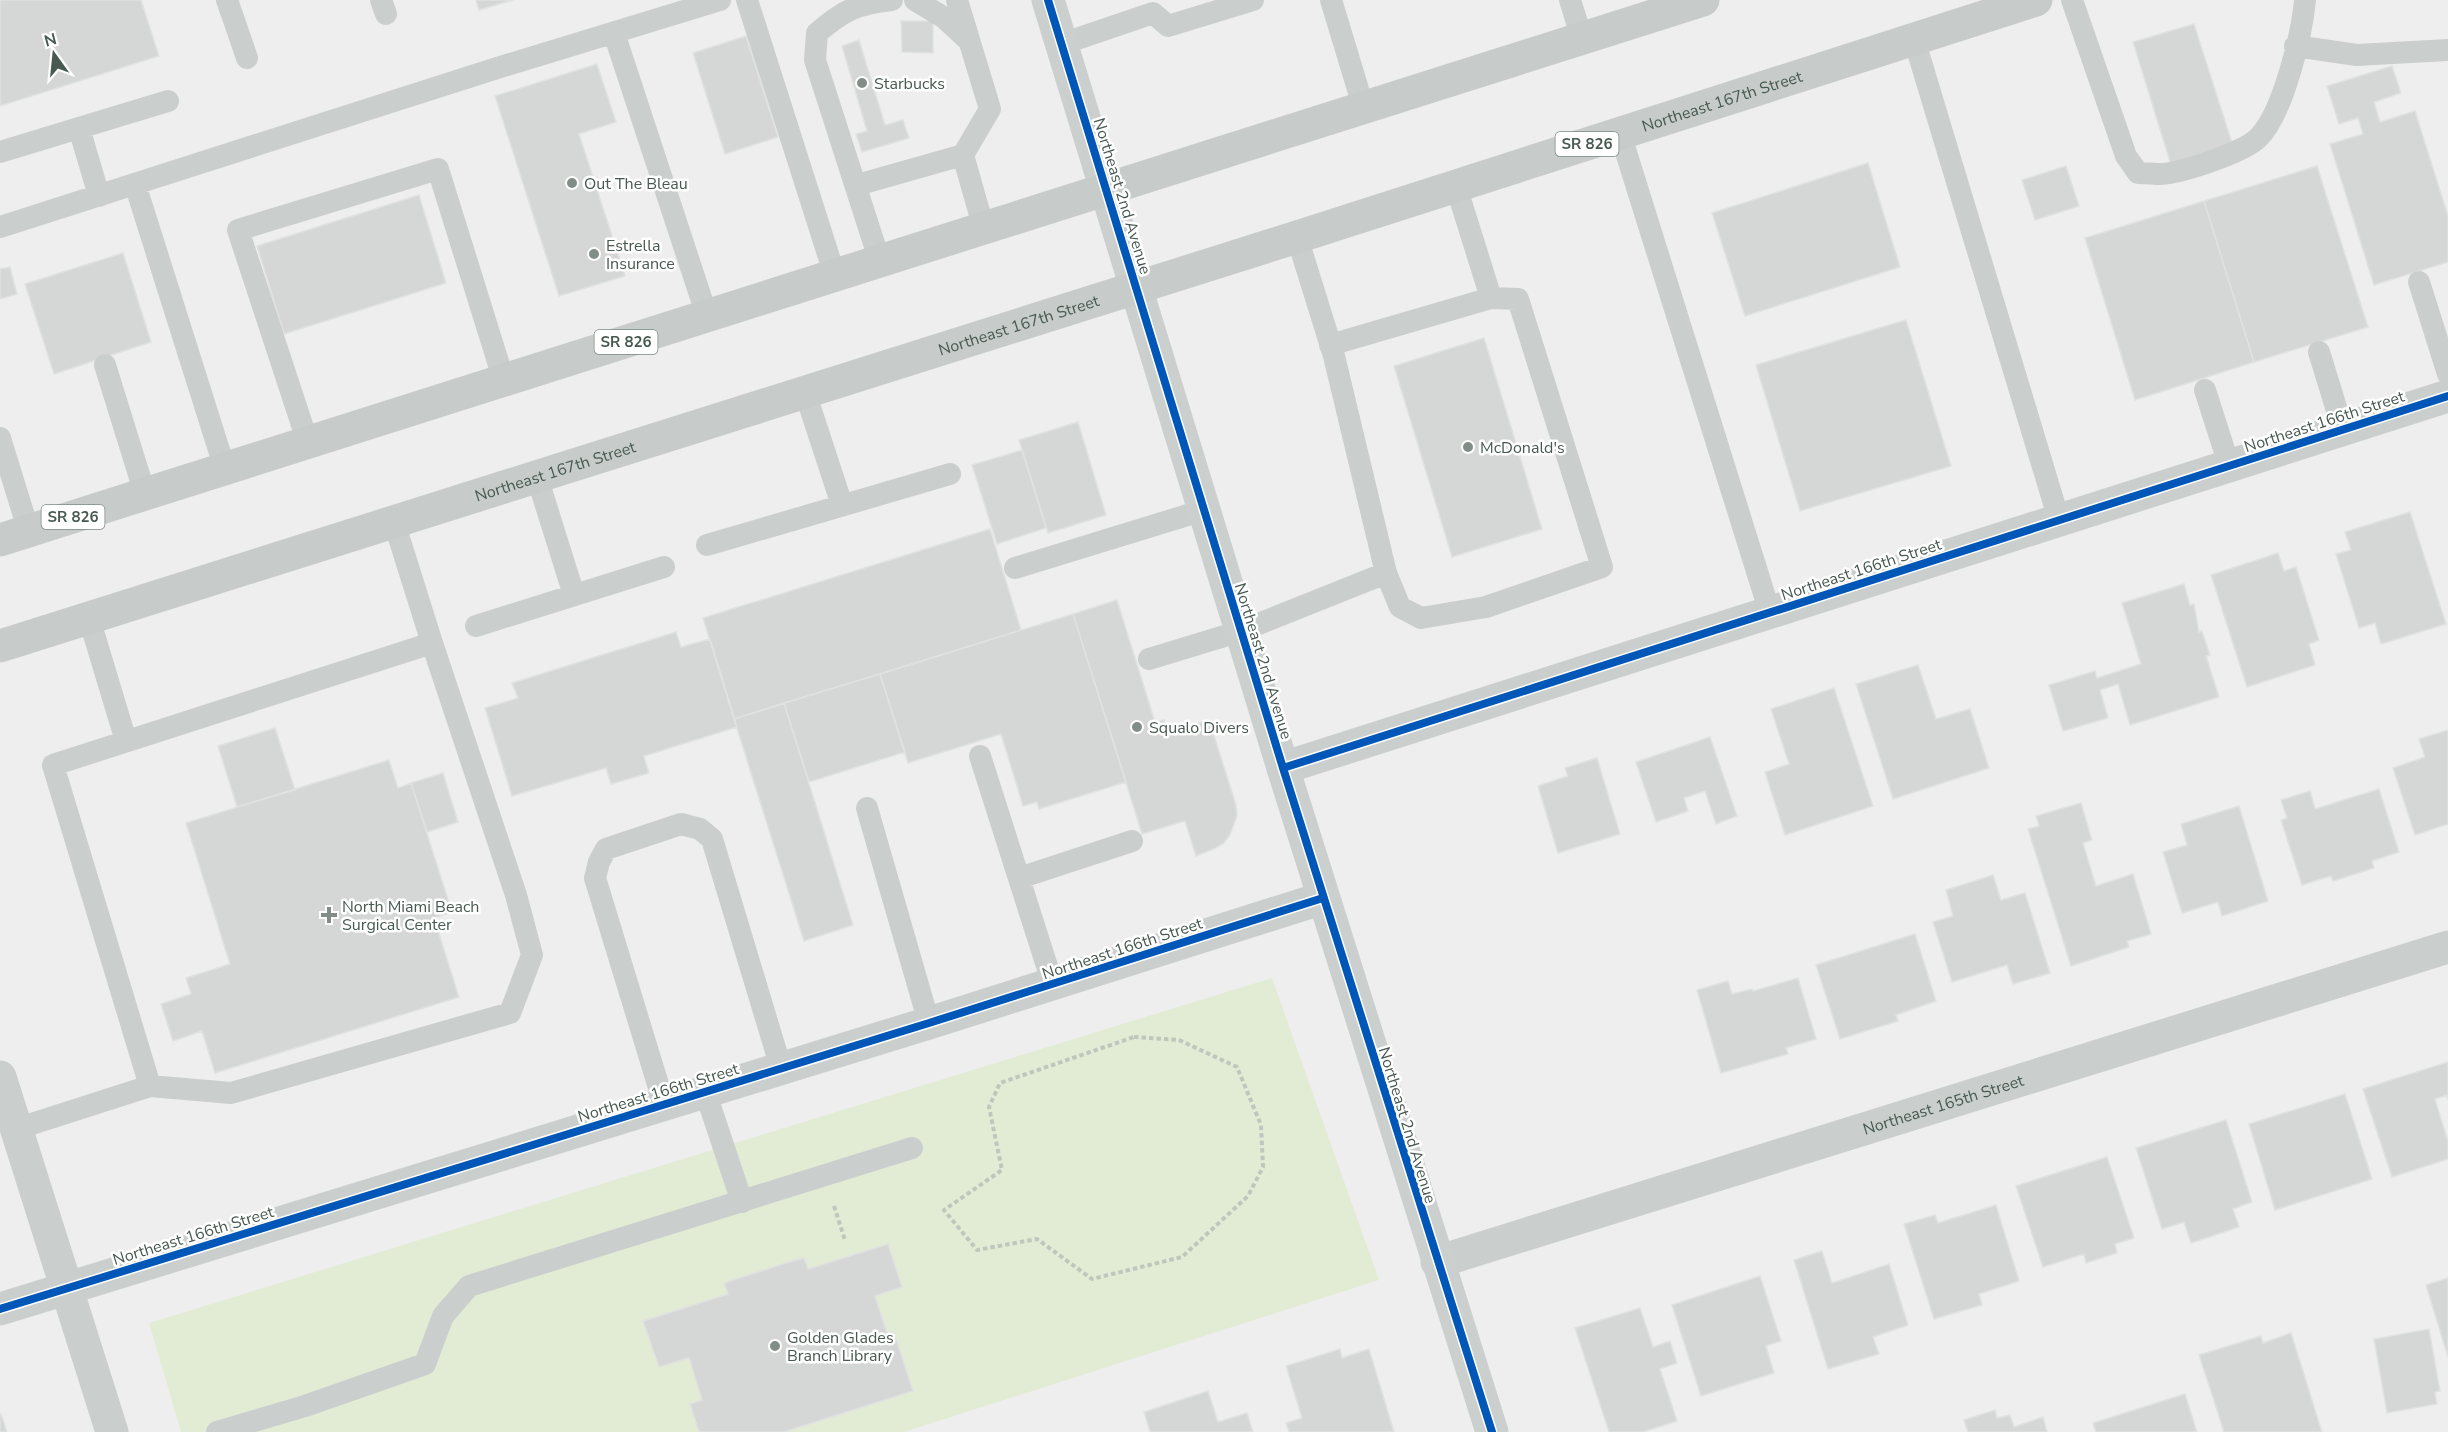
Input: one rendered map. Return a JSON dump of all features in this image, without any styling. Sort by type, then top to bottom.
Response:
[{"type":"main road","name":"SR 826","points":[[8,538],[1703,0]]},
{"type":"main road","name":"Northeast 167th Street","points":[[0,646],[1297,237],[2036,0]]},
{"type":"street","name":"Northeast 2nd Avenue","points":[[1048,0],[1240,631],[1492,1432]]},
{"type":"street","name":"Northeast 166th Street","points":[[1283,768],[2448,396]]},
{"type":"street","name":"Northeast 166th Street","points":[[0,1309],[1053,985],[1323,898]]},
{"type":"street","name":"Northeast 165th Street","points":[[1437,1262],[2448,947]]},
{"type":"street","points":[[0,1077],[112,1432]]},
{"type":"lane","points":[[227,0],[247,57]]},
{"type":"lane","points":[[0,227],[720,0]]},
{"type":"lane","points":[[747,0],[835,276]]},
{"type":"lane","points":[[880,262],[815,60],[817,33],[840,13],[872,2],[892,0]]},
{"type":"lane","points":[[915,0],[943,17],[969,41]]},
{"type":"lane","points":[[857,185],[963,155],[990,110],[957,0]]},
{"type":"lane","points":[[1062,44],[1153,13],[1168,26],[1253,0]]},
{"type":"lane","points":[[1331,0],[1364,109]]},
{"type":"lane","points":[[1570,0],[1582,39]]},
{"type":"lane","points":[[2072,0],[2126,156],[2138,173],[2162,174],[2182,171],[2229,154],[2258,139],[2272,120],[2295,46],[2306,0]]},
{"type":"lane","points":[[614,33],[707,316]]},
{"type":"lane","points":[[1914,39],[2059,520]]},
{"type":"lane","points":[[2295,46],[2357,55],[2448,50]]},
{"type":"lane","points":[[0,152],[168,100]]},
{"type":"lane","points":[[79,128],[99,196]]},
{"type":"lane","points":[[1620,133],[1770,613]]},
{"type":"lane","points":[[963,155],[984,229]]},
{"type":"lane","points":[[308,443],[238,231],[438,169],[504,381]]},
{"type":"lane","points":[[135,184],[225,469]]},
{"type":"lane","points":[[1456,186],[1491,298]]},
{"type":"lane","points":[[1297,237],[1330,345],[1386,573],[1400,607],[1421,618],[1486,607],[1602,567],[1518,298],[1491,298],[1330,345]]},
{"type":"lane","points":[[2420,282],[2448,374]]},
{"type":"lane","points":[[2319,352],[2343,430]]},
{"type":"lane","points":[[105,365],[145,494]]},
{"type":"lane","points":[[2205,390],[2229,465]]},
{"type":"lane","points":[[805,392],[842,505]]},
{"type":"lane","points":[[0,438],[8,538]]},
{"type":"lane","points":[[707,545],[950,474]]},
{"type":"lane","points":[[537,477],[574,595]]},
{"type":"lane","points":[[1015,568],[1204,510]]},
{"type":"lane","points":[[16,1129],[150,1086],[231,1093],[510,1012],[532,955],[516,895],[394,522]]},
{"type":"lane","points":[[476,626],[664,567]]},
{"type":"lane","points":[[1149,659],[1240,631],[1386,573]]},
{"type":"lane","points":[[89,618],[126,741]]},
{"type":"lane","points":[[150,1086],[53,765],[432,643]]},
{"type":"lane","points":[[980,756],[1053,985]]},
{"type":"lane","points":[[867,808],[929,1023]]},
{"type":"lane","points":[[664,1104],[595,878],[599,862],[606,849],[681,824],[700,829],[712,839],[781,1068]]},
{"type":"lane","points":[[1018,878],[1132,841]]},
{"type":"lane","points":[[705,1091],[742,1202]]},
{"type":"lane","points":[[217,1432],[305,1406],[425,1364],[443,1316],[469,1286],[912,1148]]},
{"type":"path","points":[[1134,1037],[1179,1041],[1237,1067],[1261,1125],[1263,1167],[1248,1196],[1182,1257],[1092,1279],[1036,1239],[977,1250],[944,1210],[1002,1170],[989,1107],[1000,1083],[1134,1037]]},
{"type":"green space","points":[[1272,978],[1379,1280],[904,1432],[181,1432],[149,1323]]},
{"type":"building","points":[[0,0],[141,0],[159,56],[0,106]]},
{"type":"building","points":[[476,0],[513,0],[479,10]]},
{"type":"building","points":[[901,21],[933,21],[933,53],[902,52]]},
{"type":"building","points":[[2194,24],[2234,149],[2172,168],[2133,42]]},
{"type":"building","points":[[746,36],[778,137],[725,154],[693,53]]},
{"type":"building","name":"Starbucks","points":[[859,40],[885,125],[903,120],[909,138],[862,152],[856,134],[867,131],[842,46]]},
{"type":"building","points":[[597,64],[616,122],[579,134],[625,276],[559,296],[495,96]]},
{"type":"building","points":[[2392,66],[2401,93],[2374,102],[2380,122],[2415,111],[2448,216],[2448,262],[2374,285],[2330,144],[2363,134],[2358,118],[2339,124],[2327,86]]},
{"type":"building","points":[[1868,163],[1900,267],[1745,316],[1712,213]]},
{"type":"building","points":[[2066,166],[2079,206],[2035,220],[2022,180]]},
{"type":"building","points":[[2317,166],[2368,327],[2254,362],[2204,201]]},
{"type":"building","points":[[419,195],[446,283],[284,334],[257,246]]},
{"type":"building","points":[[2204,201],[2254,362],[2135,400],[2085,238]]},
{"type":"building","points":[[123,253],[151,342],[54,374],[25,284]]},
{"type":"building","points":[[10,267],[17,294],[0,299],[0,269]]},
{"type":"building","points":[[1906,320],[1951,466],[1800,511],[1756,365]]},
{"type":"building","name":"McDonald's","points":[[1484,338],[1542,529],[1452,557],[1394,366]]},
{"type":"building","points":[[1078,422],[1106,515],[1048,533],[1019,440]]},
{"type":"building","points":[[1022,450],[1046,528],[997,544],[972,465]]},
{"type":"building","points":[[2410,512],[2446,624],[2381,644],[2375,623],[2359,628],[2336,554],[2351,550],[2345,532]]},
{"type":"building","points":[[990,529],[1021,630],[734,719],[703,618]]},
{"type":"building","points":[[2278,553],[2284,571],[2296,567],[2319,640],[2309,644],[2315,665],[2247,687],[2211,575]]},
{"type":"building","points":[[2184,584],[2190,605],[2194,604],[2199,632],[2202,631],[2210,655],[2206,656],[2219,697],[2130,725],[2118,684],[2100,690],[2108,718],[2063,731],[2049,685],[2095,671],[2097,678],[2141,664],[2122,603]]},
{"type":"building","name":"Squalo Divers","points":[[1117,600],[1155,722],[1164,720],[1168,732],[1209,720],[1236,805],[1237,816],[1230,835],[1224,843],[1196,856],[1185,821],[1142,834],[1073,614]]},
{"type":"building","points":[[1073,614],[1126,782],[1039,809],[1037,802],[1023,806],[1001,734],[908,763],[880,674]]},
{"type":"building","points":[[676,632],[681,647],[710,639],[737,727],[644,756],[649,773],[611,784],[606,768],[512,796],[485,708],[518,698],[512,683]]},
{"type":"building","points":[[1918,665],[1936,719],[1970,709],[1989,768],[1893,799],[1856,684]]},
{"type":"building","points":[[880,674],[905,752],[809,782],[784,703]]},
{"type":"building","points":[[1834,688],[1873,806],[1785,835],[1765,772],[1789,764],[1771,709]]},
{"type":"building","points":[[784,703],[853,925],[804,941],[734,719]]},
{"type":"building","points":[[275,728],[295,790],[237,807],[218,746]]},
{"type":"building","points":[[2448,730],[2448,824],[2415,835],[2393,768],[2425,757],[2419,739]]},
{"type":"building","points":[[1710,737],[1737,816],[1716,824],[1705,791],[1684,798],[1688,811],[1656,822],[1636,762]]},
{"type":"building","points":[[1597,758],[1620,834],[1558,853],[1538,786],[1568,776],[1565,768]]},
{"type":"building","name":"North Miami Beach Surgical Center","points":[[389,760],[398,788],[411,783],[452,912],[434,918],[459,997],[215,1073],[202,1031],[173,1041],[161,1004],[191,994],[186,978],[230,964],[186,823]]},
{"type":"building","points":[[443,773],[458,822],[427,832],[411,783]]},
{"type":"building","points":[[2379,789],[2399,852],[2372,861],[2374,868],[2333,881],[2331,876],[2302,885],[2281,820],[2287,818],[2281,800],[2310,791],[2315,809]]},
{"type":"building","points":[[2081,803],[2092,840],[2083,843],[2096,886],[2133,874],[2151,934],[2127,941],[2129,947],[2071,966],[2028,829],[2039,826],[2036,816]]},
{"type":"building","points":[[2239,806],[2268,901],[2222,916],[2218,902],[2182,913],[2163,852],[2187,845],[2181,824]]},
{"type":"building","points":[[1993,875],[2001,900],[2025,893],[2050,973],[2013,984],[2007,965],[1952,982],[1933,922],[1953,916],[1946,890]]},
{"type":"building","points":[[1915,934],[1936,1001],[1896,1015],[1898,1021],[1840,1039],[1816,965]]},
{"type":"building","points":[[1798,978],[1816,1039],[1786,1048],[1788,1054],[1721,1073],[1697,990],[1728,981],[1732,994],[1752,989],[1753,991]]},
{"type":"building","points":[[2448,1062],[2448,1099],[2447,1095],[2435,1099],[2448,1141],[2448,1159],[2392,1177],[2363,1089]]},
{"type":"building","points":[[2345,1094],[2372,1179],[2275,1210],[2249,1124]]},
{"type":"building","points":[[2226,1120],[2252,1202],[2233,1209],[2239,1227],[2191,1243],[2184,1222],[2162,1229],[2136,1148]]},
{"type":"building","points":[[2107,1157],[2134,1238],[2115,1244],[2117,1253],[2086,1263],[2084,1254],[2043,1267],[2016,1186]]},
{"type":"building","points":[[1996,1205],[2019,1281],[1979,1294],[1982,1305],[1934,1319],[1904,1224],[1935,1215],[1938,1223]]},
{"type":"building","name":"Golden Glades Branch Library","points":[[888,1244],[902,1287],[875,1296],[887,1333],[894,1332],[913,1391],[784,1432],[699,1432],[690,1404],[702,1400],[689,1358],[659,1367],[643,1321],[728,1294],[724,1283],[792,1261],[804,1258],[808,1269]]},
{"type":"building","points":[[1822,1251],[1832,1283],[1889,1264],[1908,1325],[1873,1337],[1879,1354],[1828,1369],[1794,1260]]},
{"type":"building","points":[[1760,1276],[1781,1341],[1766,1346],[1774,1373],[1701,1396],[1672,1305]]},
{"type":"building","points":[[2448,1278],[2448,1357],[2426,1285]]},
{"type":"building","points":[[1640,1308],[1653,1347],[1670,1341],[1677,1363],[1660,1369],[1677,1421],[1643,1432],[1609,1432],[1575,1328]]},
{"type":"building","points":[[2429,1329],[2440,1391],[2435,1392],[2437,1404],[2387,1413],[2374,1339]]},
{"type":"building","points":[[2291,1333],[2322,1432],[2224,1432],[2199,1355],[2261,1336],[2263,1343]]},
{"type":"building","points":[[1340,1349],[1342,1358],[1369,1349],[1394,1432],[1289,1432],[1286,1423],[1302,1418],[1286,1366]]},
{"type":"building","points":[[1208,1391],[1218,1422],[1247,1413],[1253,1432],[1150,1432],[1144,1412]]},
{"type":"building","points":[[2185,1394],[2197,1432],[2096,1432],[2093,1423]]},
{"type":"building","points":[[1995,1410],[1997,1418],[2010,1415],[2014,1427],[2043,1417],[2047,1432],[1968,1432],[1964,1420]]},
{"type":"building","points":[[1,1414],[7,1432],[0,1432]]},
{"type":"cycle path","points":[[1048,0],[1283,768],[1492,1432]]},
{"type":"cycle path","points":[[1283,768],[2448,396]]},
{"type":"cycle path","points":[[0,1309],[929,1023],[1323,898]]},
{"type":"place","name":"Starbucks","points":[[862,83]]},
{"type":"place","name":"Out The Bleau","points":[[572,183]]},
{"type":"place","name":"Estrella Insurance","points":[[594,254]]},
{"type":"place","name":"McDonald's","points":[[1468,447]]},
{"type":"place","name":"Squalo Divers","points":[[1137,727]]},
{"type":"place","name":"North Miami Beach Surgical Center","points":[[329,915]]},
{"type":"place","name":"Golden Glades Branch Library","points":[[775,1346]]}]
